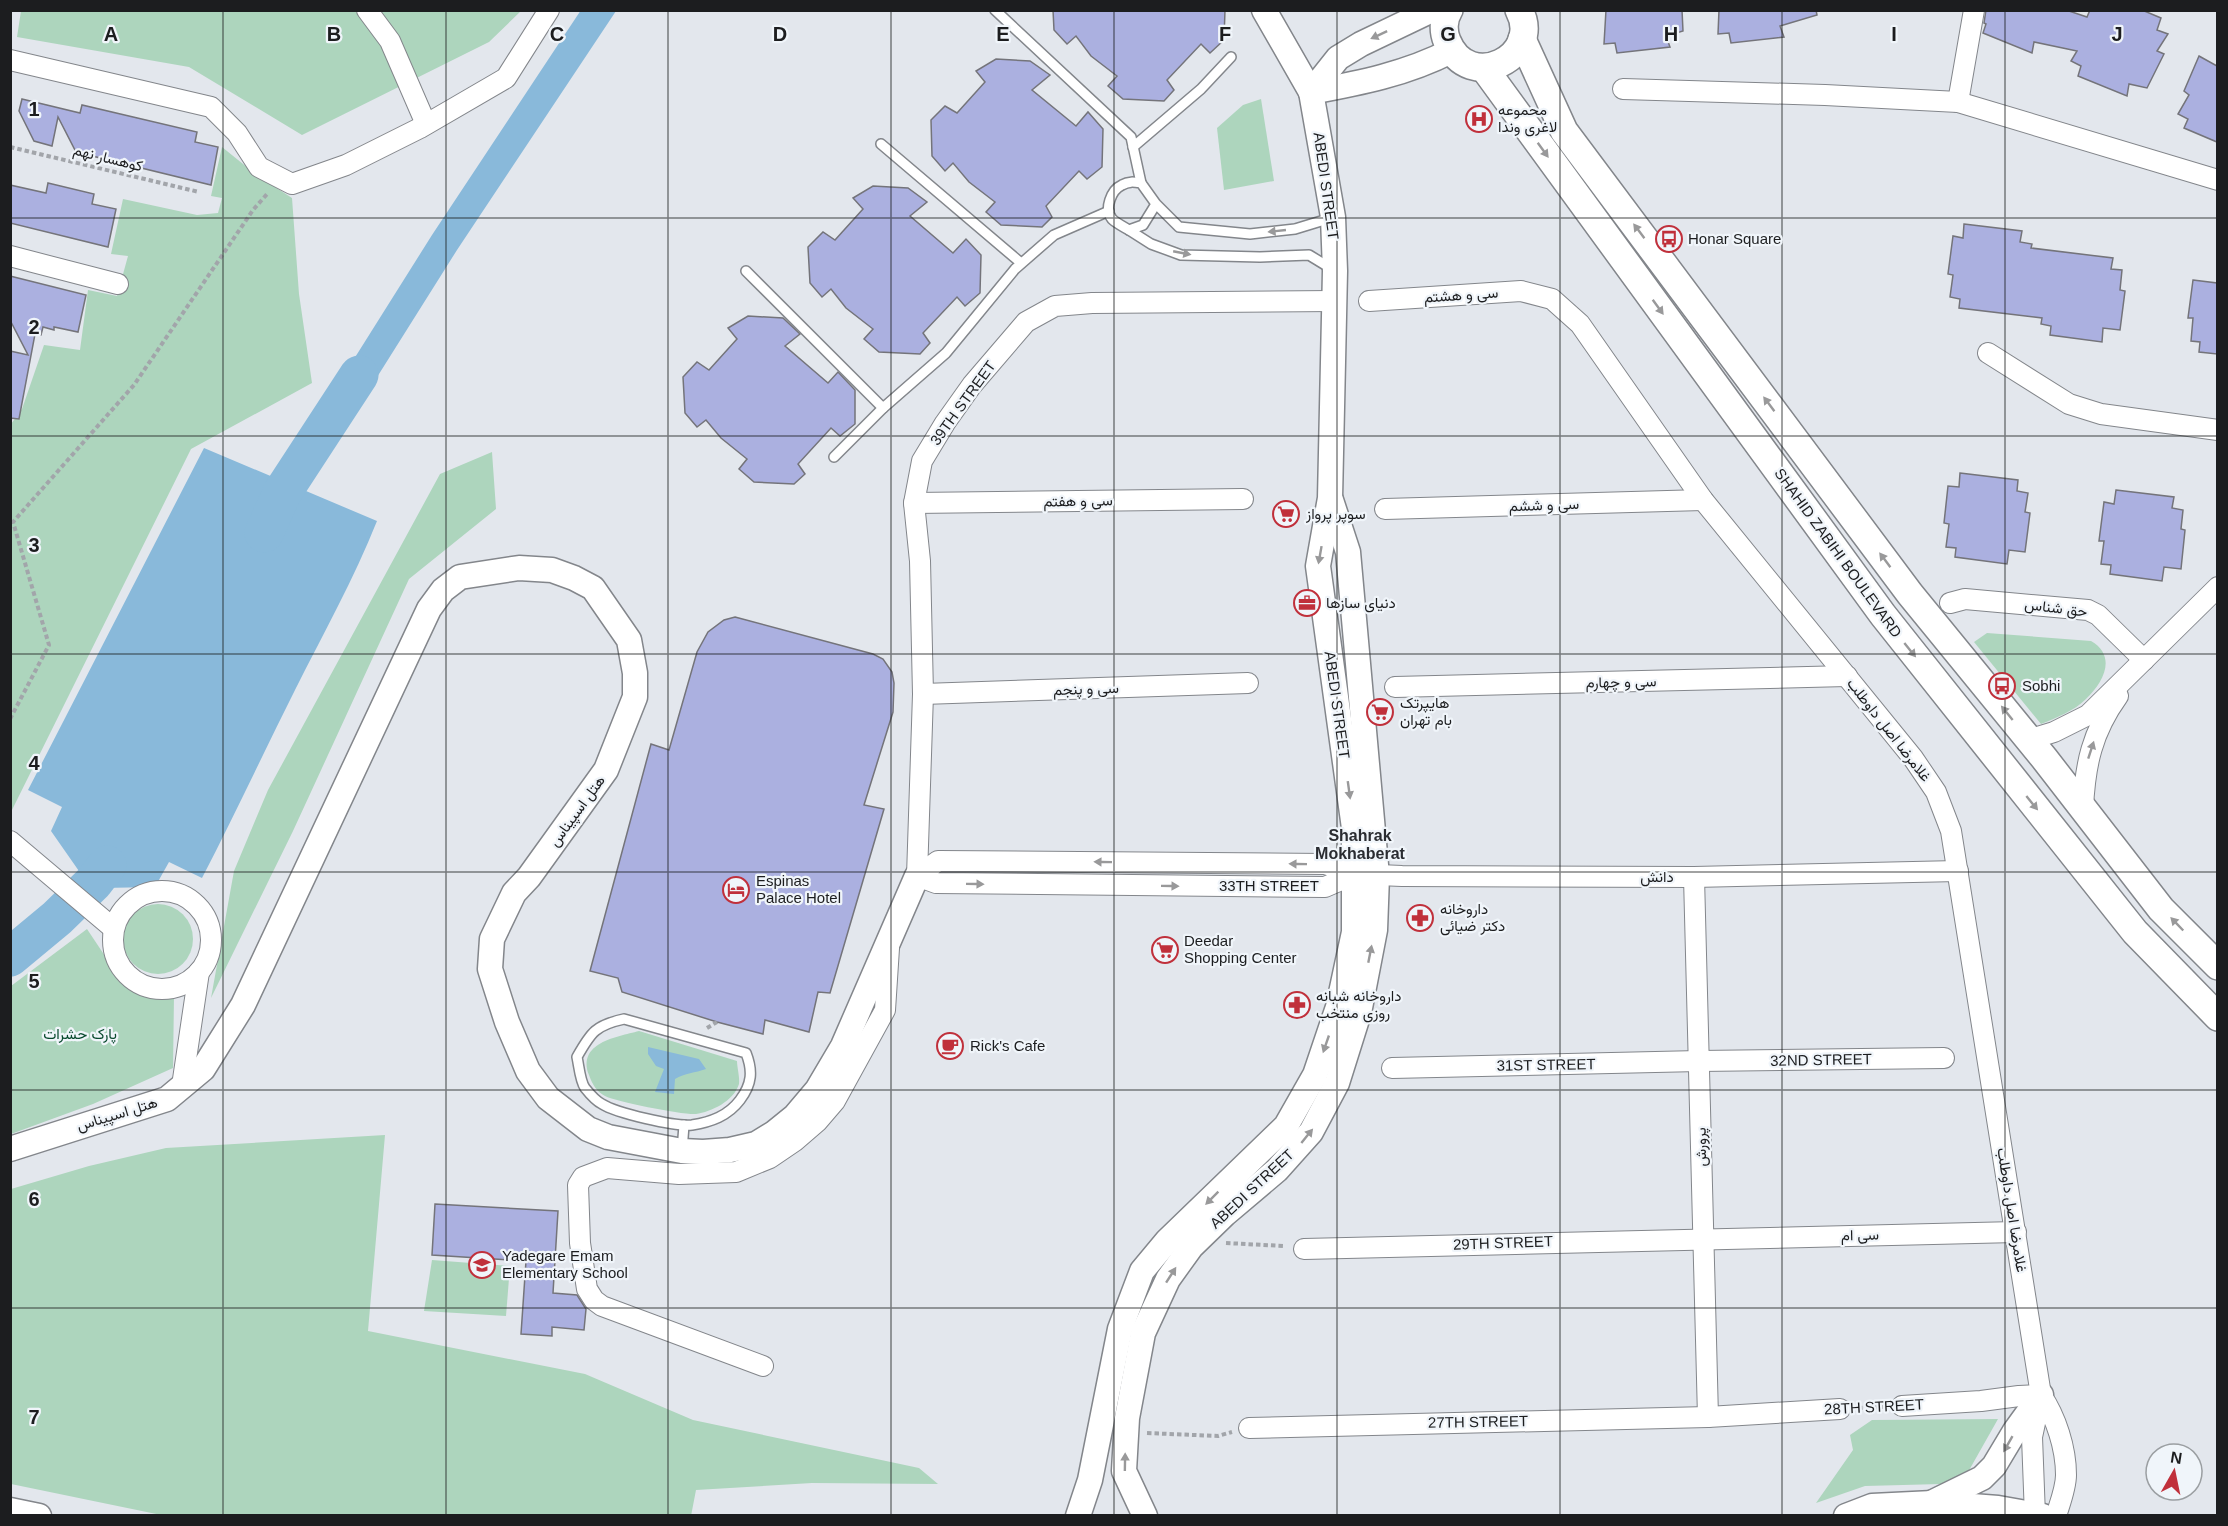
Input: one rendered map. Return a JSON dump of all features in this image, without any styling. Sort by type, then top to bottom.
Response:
[{"type":"main road","points":[[1449,10],[1446,15],[1444,34],[1451,51],[1466,63],[1484,68],[1501,64],[1514,54],[1522,39],[1524,27],[1519,10]]},
{"type":"main road","points":[[1522,39],[1564,131],[1910,594],[2083,808],[2161,909],[2217,966]]},
{"type":"main road","name":"SHAHID ZABIHI BOULEVARD","points":[[1484,68],[1882,615],[2135,932],[2217,1017]]},
{"type":"street","points":[[367,10],[390,41],[426,124]]},
{"type":"street","points":[[10,60],[211,107],[237,133],[259,167],[292,184],[346,165],[426,124],[506,78],[549,10]]},
{"type":"street","name":"ABEDI STREET","points":[[1145,1515],[1124,1471],[1126,1418],[1143,1333],[1168,1279],[1191,1247],[1284,1162],[1311,1131],[1337,1083],[1359,1012],[1375,930],[1366,875],[1354,828],[1318,566],[1330,498],[1335,271],[1333,218],[1311,92],[1264,10]]},
{"type":"street","points":[[1311,92],[1338,58],[1360,44],[1432,10]]},
{"type":"street","points":[[1958,102],[1974,10]]},
{"type":"street","points":[[1311,92],[1395,74],[1451,51]]},
{"type":"street","points":[[1623,88],[1825,94],[1958,102],[2217,180]]},
{"type":"street","points":[[10,256],[118,284]]},
{"type":"street","name":"سی و هشتم","points":[[1369,302],[1521,291],[1552,299]]},
{"type":"street","name":"غلامرضا اصل داوطلب","points":[[1552,299],[1580,324],[1703,500],[1913,758],[1936,792],[1951,831],[1958,871],[2041,1395],[2032,1437],[2042,1515]]},
{"type":"street","name":"39TH STREET","points":[[917,876],[923,694],[920,561],[914,503],[922,461],[972,385],[1026,322],[1055,306],[1092,303],[1334,301]]},
{"type":"street","points":[[1988,353],[2069,405],[2102,414],[2217,430]]},
{"type":"street","name":"سی و هفتم","points":[[914,503],[1243,499]]},
{"type":"street","name":"سی و ششم","points":[[1385,509],[1703,500]]},
{"type":"street","name":"هتل اسپیناس","points":[[10,1149],[51,1134],[167,1099],[203,1069],[243,1005],[429,609],[442,590],[460,577],[519,568],[552,570],[593,588],[629,640],[635,673],[635,698],[606,770],[529,877],[514,893],[492,939],[490,969],[507,1022],[528,1071],[548,1098],[588,1129],[608,1137],[630,1128],[682,1151],[703,1152],[730,1150],[756,1144],[774,1133],[795,1116],[817,1090],[843,1046],[917,876]]},
{"type":"street","points":[[2028,740],[2054,732],[2088,715],[2217,587]]},
{"type":"street","name":"حق شناس","points":[[1950,603],[1965,599],[2088,610],[2098,615],[2144,660]]},
{"type":"street","points":[[2083,808],[2084,775],[2090,748],[2110,707],[2144,660]]},
{"type":"street","name":"سی و چهارم","points":[[1395,687],[1847,676]]},
{"type":"street","name":"سی و پنجم","points":[[923,694],[1248,683]]},
{"type":"street","points":[[10,841],[113,928]]},
{"type":"street","name":"دانش","points":[[1366,875],[1694,877],[1958,871]]},
{"type":"street","name":"ABEDI STREET","points":[[1078,1515],[1090,1480],[1120,1329],[1142,1271],[1167,1241],[1286,1126],[1315,1075],[1338,1007],[1366,875]]},
{"type":"street","name":"33TH STREET","points":[[917,876],[936,883],[1325,887],[1366,875]]},
{"type":"street","name":"پرورش","points":[[1694,877],[1708,1417]]},
{"type":"street","points":[[161,891],[177,894],[191,901],[206,920],[211,943],[208,958],[200,972],[188,983],[172,989],[155,989],[139,985],[126,975],[116,961],[112,945],[113,928],[120,913],[131,901],[145,894],[161,891]]},
{"type":"street","points":[[763,1366],[602,1306],[594,1300],[587,1289],[580,1243],[578,1185],[583,1177],[608,1168],[680,1174],[736,1172],[770,1158],[795,1141],[817,1122],[835,1101],[885,1010],[890,942]]},
{"type":"street","points":[[182,1086],[200,972]]},
{"type":"street","name":"32ND STREET","points":[[1699,1061],[1944,1058]]},
{"type":"street","name":"31ST STREET","points":[[1392,1068],[1699,1061]]},
{"type":"street","name":"سی ام","points":[[1703,1238],[2016,1232]]},
{"type":"street","name":"29TH STREET","points":[[1304,1249],[1703,1238]]},
{"type":"street","points":[[1933,1503],[1982,1478],[1994,1466],[2015,1431],[2041,1395]]},
{"type":"street","name":"غلامرضا اصل داوطلب","points":[[2041,1395],[2055,1423],[2066,1475],[2042,1515]]},
{"type":"street","name":"28TH STREET","points":[[1902,1406],[2041,1395]]},
{"type":"street","name":"28TH STREET","points":[[1708,1417],[1840,1409]]},
{"type":"street","name":"27TH STREET","points":[[1249,1428],[1708,1417]]},
{"type":"street","points":[[1846,1515],[1872,1506],[1933,1503],[1998,1508],[2042,1515]]},
{"type":"street","points":[[10,1510],[39,1515]]},
{"type":"lane","points":[[994,10],[1131,137],[1141,183],[1156,204],[1179,227],[1250,234],[1295,229],[1333,218]]},
{"type":"lane","points":[[1133,147],[1201,89],[1231,57]]},
{"type":"lane","points":[[881,144],[1021,263]]},
{"type":"lane","points":[[1141,183],[1132,182],[1119,185],[1111,197],[1109,211],[1113,220],[1151,244],[1181,255],[1260,257],[1309,255],[1335,271]]},
{"type":"lane","points":[[1129,230],[1143,225],[1156,204]]},
{"type":"lane","points":[[834,457],[883,408],[946,353],[1014,269],[1054,236],[1109,211]]},
{"type":"lane","points":[[746,271],[883,408]]},
{"type":"lane","points":[[624,1020],[746,1053],[752,1069],[748,1089],[727,1114],[713,1121],[630,1128],[584,1086],[577,1057],[588,1037],[606,1023],[624,1020]]},
{"type":"lane","points":[[682,1151],[684,1125]]},
{"type":"path","name":"کوهسار نهم","points":[[10,147],[199,192]]},
{"type":"path","points":[[10,719],[50,645],[12,523],[134,385],[253,210],[282,178]]},
{"type":"path","points":[[1225,1243],[1304,1249]]},
{"type":"path","name":"28TH STREET","points":[[1840,1409],[1902,1406]]},
{"type":"path","points":[[1146,1433],[1206,1435]]},
{"type":"green space","points":[[21,11],[521,11],[489,42],[302,135],[189,67],[17,37]]},
{"type":"green space","points":[[1261,99],[1274,181],[1224,190],[1217,128],[1243,105]]},
{"type":"green space","points":[[222,147],[258,176],[292,198],[299,294],[312,383],[191,449],[11,812],[11,424],[22,409],[44,345],[80,350],[88,290],[117,296],[128,256],[111,254],[123,199],[197,215],[218,213],[222,198],[211,196]]},
{"type":"green space","points":[[492,452],[496,509],[409,579],[293,831],[211,998],[234,871],[268,790],[440,474]]},
{"type":"green space","points":[[1987,633],[2091,641],[2104,654],[2105,669],[2098,685],[2081,703],[2065,714],[2041,724],[1974,642]]},
{"type":"green space","points":[[151,904],[165,904],[178,910],[187,919],[193,932],[191,952],[183,964],[165,974],[151,974],[138,968],[129,959],[123,946],[123,932],[129,919],[138,910]]},
{"type":"green space","name":"پارک حشرات","points":[[87,929],[117,974],[138,992],[174,996],[173,1068],[93,1104],[11,1134],[11,986]]},
{"type":"green space","points":[[639,1031],[737,1061],[739,1084],[736,1090],[721,1105],[696,1114],[636,1105],[602,1094],[595,1087],[589,1075],[587,1064],[589,1055],[601,1043]]},
{"type":"green space","points":[[385,1135],[368,1331],[585,1374],[693,1420],[919,1468],[938,1484],[812,1483],[696,1490],[691,1516],[166,1516],[11,1484],[11,1189],[89,1166],[166,1148]]},
{"type":"green space","points":[[432,1260],[510,1266],[506,1316],[424,1311]]},
{"type":"green space","points":[[1998,1419],[1963,1481],[1941,1484],[1865,1486],[1816,1503],[1853,1450],[1850,1435],[1872,1420]]},
{"type":"water","points":[[581,10],[616,11],[457,250],[345,428],[320,413],[432,235]]},
{"type":"water","points":[[204,448],[377,521],[348,585],[202,878],[169,862],[155,887],[102,888],[94,900],[73,888],[81,874],[51,831],[62,807],[28,790]]},
{"type":"water","points":[[57,906],[72,922],[28,952],[11,969],[11,943]]},
{"type":"water","points":[[648,1047],[699,1059],[706,1069],[675,1079],[674,1094],[655,1092],[664,1069],[656,1066],[648,1054]]},
{"type":"building","points":[[1053,10],[1225,10],[1224,40],[1210,53],[1201,44],[1167,80],[1174,90],[1164,101],[1123,99],[1108,86],[1117,76],[1091,56],[1076,36],[1067,44],[1054,30]]},
{"type":"building","points":[[1606,10],[1682,10],[1683,31],[1666,36],[1670,47],[1617,53],[1615,43],[1604,44]]},
{"type":"building","points":[[1719,10],[1816,10],[1817,15],[1780,26],[1784,37],[1731,43],[1729,33],[1718,34]]},
{"type":"building","points":[[1986,10],[2066,10],[2087,17],[2090,10],[2142,10],[2161,18],[2157,30],[2168,34],[2157,51],[2164,54],[2147,88],[2129,84],[2127,96],[2078,76],[2081,66],[2071,61],[2077,51],[2034,42],[2032,53],[1983,33],[1986,24],[1984,23]]},
{"type":"building","points":[[2199,56],[2217,66],[2217,142],[2184,128],[2188,119],[2178,114],[2189,95],[2184,91]]},
{"type":"building","points":[[996,59],[1030,61],[1050,75],[1032,90],[1076,126],[1088,112],[1103,129],[1102,167],[1087,179],[1079,171],[1046,206],[1052,217],[1042,227],[1001,225],[986,212],[995,202],[969,182],[953,163],[945,171],[932,156],[931,120],[945,106],[957,113],[985,82],[976,71]]},
{"type":"building","points":[[22,99],[80,113],[82,105],[197,132],[195,142],[218,147],[211,185],[76,152],[58,117],[52,146],[34,141],[19,111]]},
{"type":"building","points":[[48,183],[94,194],[92,204],[116,209],[108,247],[10,223],[10,185],[46,193]]},
{"type":"building","points":[[873,186],[908,188],[927,202],[910,216],[953,253],[966,239],[981,255],[980,293],[965,306],[957,297],[923,333],[930,343],[920,354],[879,352],[864,339],[873,329],[846,308],[831,289],[822,297],[810,283],[808,247],[823,232],[835,240],[863,209],[853,198]]},
{"type":"building","points":[[1964,224],[2022,231],[2020,242],[2032,244],[2031,248],[2113,258],[2111,269],[2122,270],[2120,290],[2125,291],[2120,330],[2103,328],[2102,342],[2050,335],[2051,326],[2041,324],[2042,318],[1959,308],[1960,299],[1950,297],[1953,275],[1948,274],[1953,236],[1963,238]]},
{"type":"building","points":[[10,276],[86,295],[78,332],[43,327],[41,335],[35,334],[19,419],[10,418],[10,351],[28,355],[10,320]]},
{"type":"building","points":[[2193,280],[2217,283],[2217,354],[2199,352],[2200,342],[2191,341],[2193,318],[2188,318]]},
{"type":"building","points":[[748,316],[783,318],[800,334],[785,346],[828,383],[838,372],[855,390],[855,424],[840,436],[831,428],[798,464],[805,474],[794,484],[754,482],[739,469],[747,459],[721,438],[706,420],[697,427],[685,413],[683,377],[697,362],[709,370],[737,339],[728,328]]},
{"type":"building","points":[[1960,473],[2018,480],[2017,491],[2028,493],[2025,512],[2030,513],[2025,552],[2009,550],[2007,564],[1955,557],[1956,548],[1946,547],[1949,524],[1944,523],[1948,486],[1959,487]]},
{"type":"building","points":[[2116,490],[2174,497],[2172,508],[2183,510],[2181,529],[2185,530],[2181,569],[2164,567],[2162,581],[2110,574],[2111,565],[2101,564],[2104,541],[2099,541],[2104,502],[2114,504]]},
{"type":"building","name":"Espinas Palace Hotel","points":[[735,617],[873,654],[883,659],[892,672],[894,683],[893,712],[864,805],[884,809],[830,993],[818,992],[809,1032],[765,1020],[763,1034],[717,1022],[622,992],[618,978],[590,971],[651,744],[669,750],[697,652],[708,632],[724,620]]},
{"type":"building","points":[[435,1204],[558,1211],[553,1293],[577,1295],[586,1309],[584,1330],[552,1327],[552,1336],[521,1334],[526,1261],[432,1255]]},
{"type":"waterway","points":[[264,533],[282,493],[359,375]]},
{"type":"waterway","points":[[10,957],[57,918],[94,882],[107,865]]},
{"type":"place","name":"محموعه لاغری وندا","points":[[1479,119]]},
{"type":"place","name":"Honar Square","points":[[1669,239]]},
{"type":"place","name":"سوپر پرواز","points":[[1286,514]]},
{"type":"place","name":"دنیای سازها","points":[[1307,603]]},
{"type":"place","name":"Sobhi","points":[[2002,686]]},
{"type":"place","name":"هایپرتک بام تهران","points":[[1380,712]]},
{"type":"place","name":"Espinas Palace Hotel","points":[[736,890]]},
{"type":"place","name":"داروخانه دکتر ضیائی","points":[[1420,918]]},
{"type":"place","name":"Deedar Shopping Center","points":[[1165,950]]},
{"type":"place","name":"داروخانه شبانه روزی منتخب","points":[[1297,1005]]},
{"type":"place","name":"Rick's Cafe","points":[[950,1046]]},
{"type":"place","name":"Yadegare Emam Elementary School","points":[[482,1265]]},
{"type":"district","name":"Shahrak Mokhaberat","points":[[1360,844]]}]
